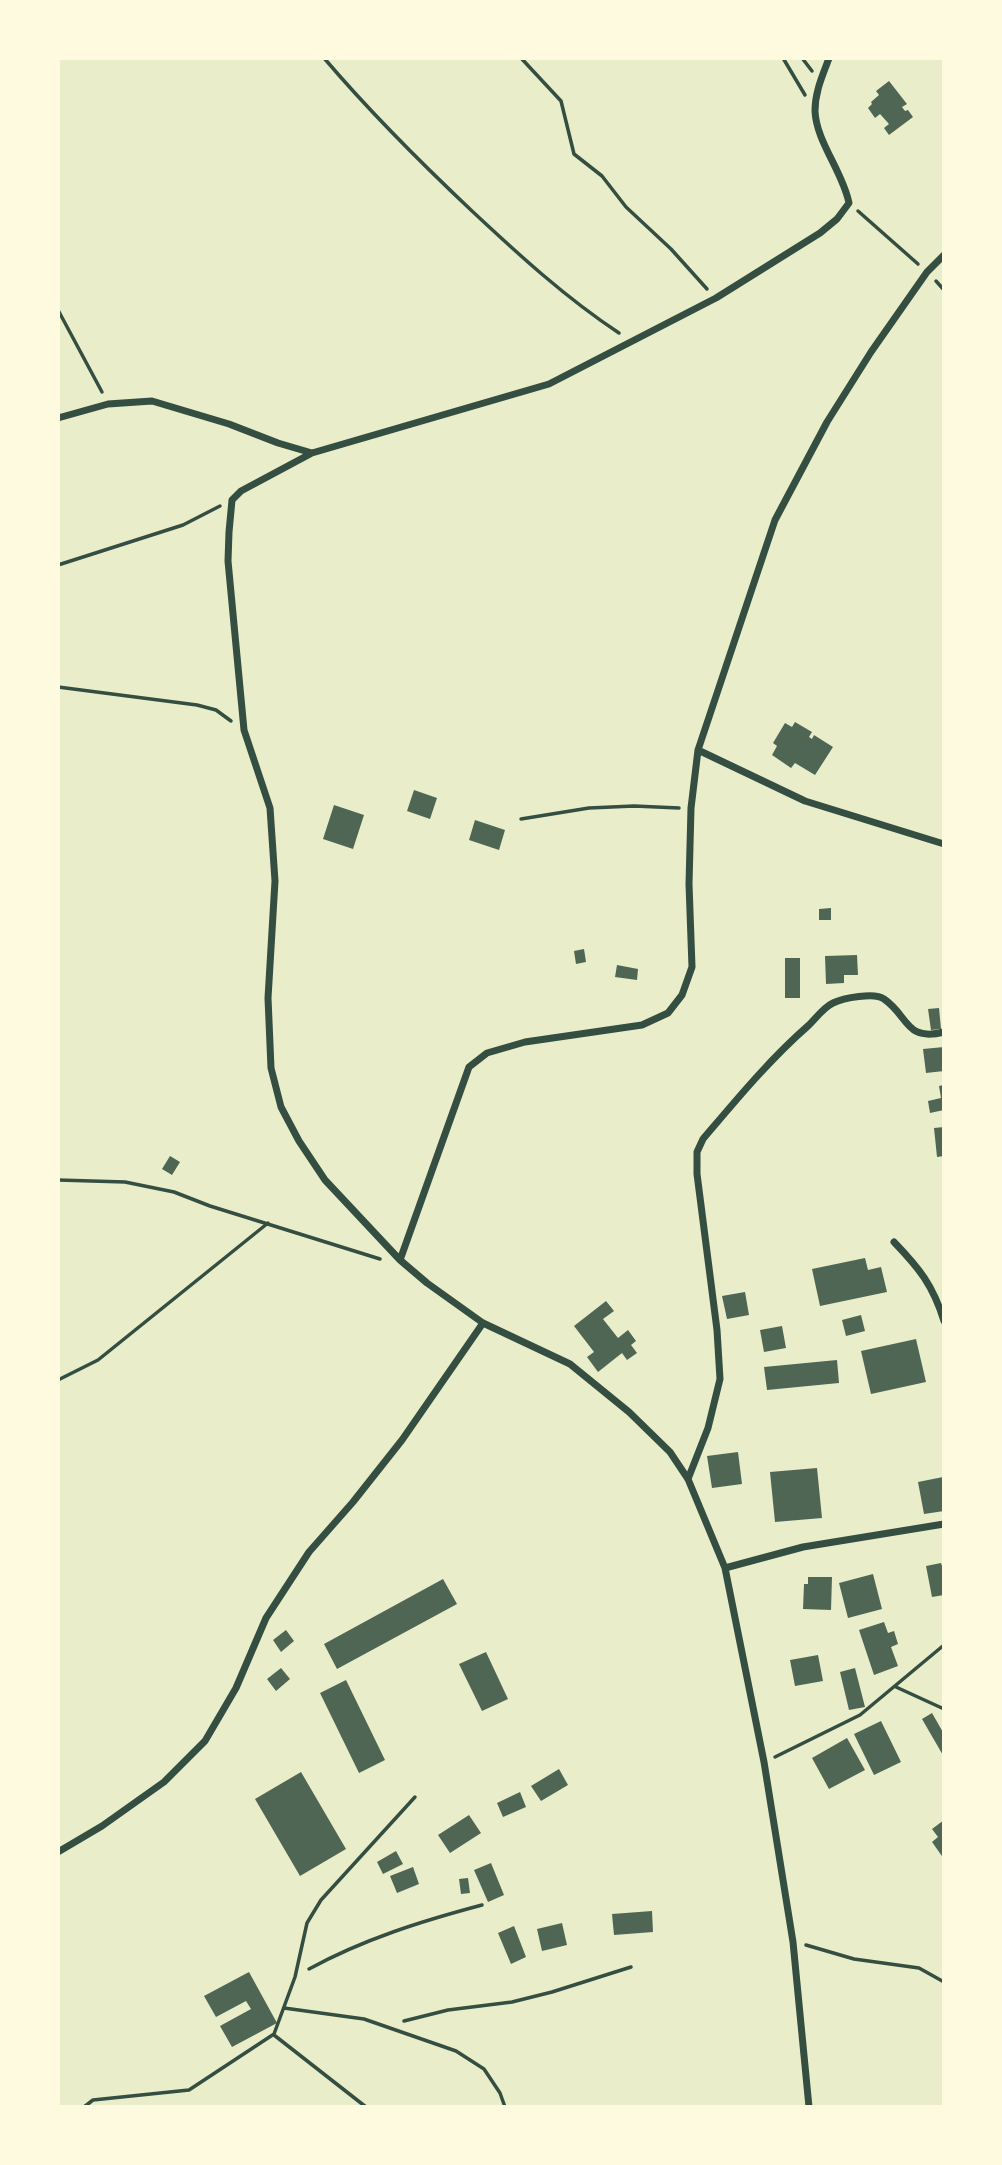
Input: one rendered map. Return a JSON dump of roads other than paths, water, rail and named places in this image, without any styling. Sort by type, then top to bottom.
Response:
[{"type":"street","points":[[809,2107],[793,1942],[764,1762],[725,1568],[688,1479],[670,1452],[629,1412],[570,1364],[483,1323],[400,1260],[326,1180],[299,1141],[281,1107],[271,1068],[268,998],[275,881],[270,808],[244,730],[228,561],[232,500],[241,491],[312,453],[550,384],[716,298],[820,233],[837,219],[849,203],[845,184],[823,141],[815,112],[819,82],[829,58]]},
{"type":"street","points":[[400,1260],[469,1068],[487,1053],[525,1042],[642,1025],[668,1013],[682,995],[692,967],[689,884],[691,808],[698,750],[775,520],[827,422],[871,352],[927,272],[944,255]]},
{"type":"street","points":[[58,418],[108,404],[152,401],[312,453]]},
{"type":"street","points":[[698,750],[805,801],[944,844]]},
{"type":"street","points":[[688,1479],[708,1428],[720,1379],[718,1329],[697,1174],[697,1152],[703,1139],[780,1050],[832,1003],[872,994],[884,998],[907,1027],[920,1034],[935,1035],[944,1032]]},
{"type":"street","points":[[894,1242],[922,1271],[935,1292],[944,1321]]},
{"type":"street","points":[[58,1852],[102,1826],[164,1782],[205,1741],[236,1688],[266,1618],[309,1552],[402,1440],[483,1323]]},
{"type":"street","points":[[725,1568],[803,1547],[944,1524]]},
{"type":"lane","points":[[85,2107],[93,2100],[189,2090],[274,2034],[295,1977],[307,1923],[321,1900],[415,1797]]},
{"type":"lane","points":[[284,2008],[364,2020],[456,2051],[484,2069],[500,2093],[505,2107]]},
{"type":"lane","points":[[274,2034],[366,2107]]}]
